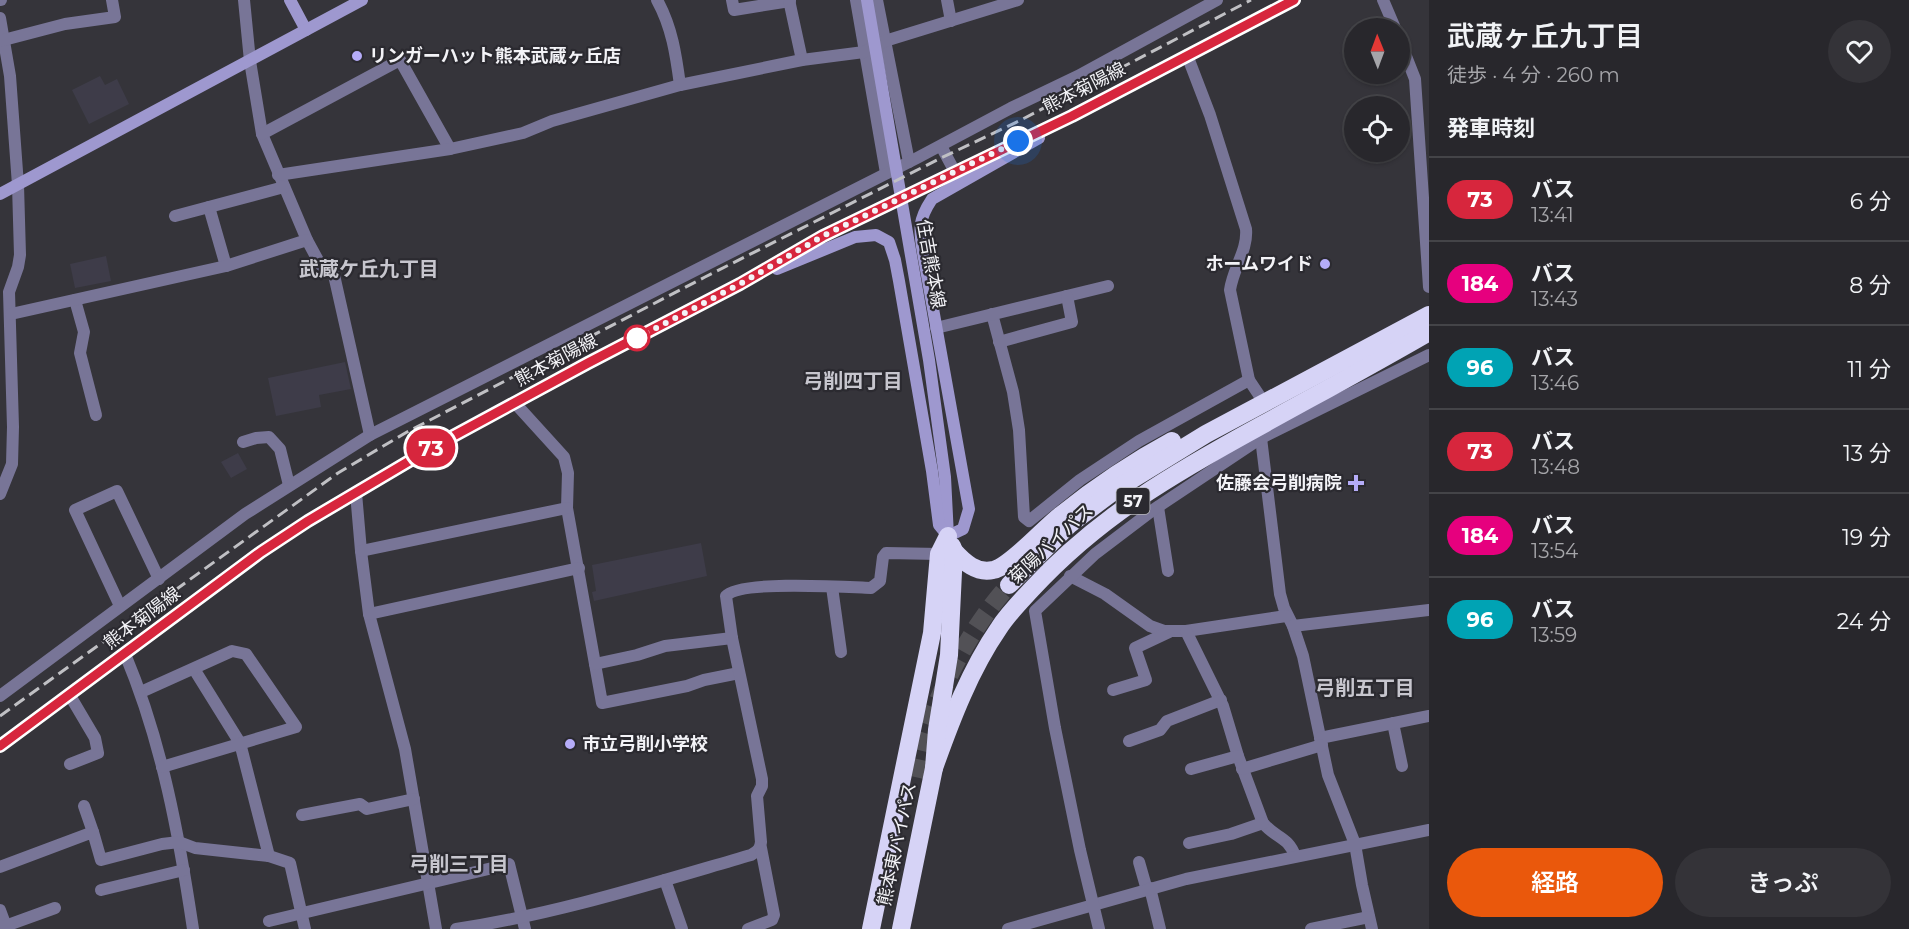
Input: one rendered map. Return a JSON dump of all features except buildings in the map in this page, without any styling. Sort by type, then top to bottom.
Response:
[{"type":"highway","name":"菊陽バイパス","points":[[1009,585],[1070,524],[1118,488],[1206,434],[1429,315]]},
{"type":"highway","name":"菊陽バイパス","points":[[921,772],[999,628],[1049,571],[1126,505],[1178,471],[1429,333]]},
{"type":"highway","points":[[947,547],[973,568],[992,571],[1002,568],[1058,516],[1136,460],[1254,388],[1355,354]]},
{"type":"highway","points":[[921,772],[927,656],[947,547]]},
{"type":"highway","points":[[871,929],[921,772],[937,730],[949,655],[947,547]]},
{"type":"highway","points":[[927,656],[930,667],[937,676],[945,679],[963,674],[979,663]]},
{"type":"highway","name":"熊本東バイパス","points":[[883,929],[921,772]]},
{"type":"highway","name":"熊本東バイパス","points":[[901,929],[921,772]]},
{"type":"main road","points":[[290,0],[306,30]]},
{"type":"main road","points":[[0,194],[363,0]]},
{"type":"main road","name":"住吉熊本線","points":[[867,0],[929,360],[945,477],[947,547]]},
{"type":"main road","name":"熊本菊陽線","points":[[0,746],[261,552],[308,521],[433,447],[740,284],[823,236],[1072,116],[1294,0]]},
{"type":"main road","points":[[740,284],[855,237],[876,235],[889,242],[899,280],[939,525],[947,547],[963,529],[969,509],[922,253],[920,225],[922,213],[932,199],[1026,147],[1072,116]]},
{"type":"street","points":[[2,40],[65,24],[115,16],[112,0]]},
{"type":"street","points":[[244,0],[250,61],[262,134],[307,240],[320,264],[334,275],[370,435]]},
{"type":"street","points":[[657,0],[666,17],[674,42],[680,85]]},
{"type":"street","points":[[732,0],[734,10],[790,1],[802,60]]},
{"type":"street","points":[[856,0],[875,46],[909,162]]},
{"type":"street","points":[[877,0],[875,46],[886,173]]},
{"type":"street","points":[[947,0],[951,21]]},
{"type":"street","points":[[278,175],[450,149],[523,133],[552,121],[680,85],[875,46],[1018,0]]},
{"type":"street","points":[[0,696],[245,514],[289,484],[370,435],[1078,76],[1217,0]]},
{"type":"street","points":[[1383,0],[1391,18]]},
{"type":"street","points":[[0,18],[18,185],[20,255],[9,292],[7,320],[6,446],[12,464],[0,494]]},
{"type":"street","points":[[992,314],[1013,392],[1021,453],[1023,514],[1024,519],[1029,521],[1080,480],[1139,441],[1254,388],[1230,290],[1232,275],[1247,241],[1246,230],[1187,55]]},
{"type":"street","points":[[262,134],[400,60],[450,149]]},
{"type":"street","points":[[1410,66],[1415,79],[1424,142],[1429,287]]},
{"type":"street","points":[[941,146],[955,172]]},
{"type":"street","points":[[175,216],[284,187]]},
{"type":"street","points":[[209,207],[226,266]]},
{"type":"street","points":[[7,320],[75,300],[226,266],[307,240]]},
{"type":"street","points":[[936,328],[1108,286]]},
{"type":"street","points":[[999,342],[1072,322],[1067,296]]},
{"type":"street","points":[[75,300],[84,332],[80,353],[96,415]]},
{"type":"street","points":[[1099,929],[1055,728],[1035,611],[1095,554],[1158,507],[1261,438],[1429,355]]},
{"type":"street","points":[[514,402],[564,457],[568,473],[567,508],[602,703],[739,673]]},
{"type":"street","points":[[243,442],[254,432],[269,437],[280,449],[289,484]]},
{"type":"street","points":[[1261,438],[1280,594],[1303,656],[1329,775],[1355,844],[1370,923],[1311,929]]},
{"type":"street","points":[[120,606],[75,510],[117,490],[159,579]]},
{"type":"street","points":[[356,493],[369,614],[405,749],[436,929]]},
{"type":"street","points":[[1158,507],[1168,571]]},
{"type":"street","points":[[361,551],[567,508]]},
{"type":"street","points":[[748,929],[772,920],[774,915],[760,848],[757,793],[762,786],[762,779],[732,638],[726,596],[736,590],[775,586],[875,586],[882,578],[883,557],[886,554],[947,547]]},
{"type":"street","points":[[369,614],[579,568]]},
{"type":"street","points":[[1070,576],[1105,594],[1150,626],[1169,632],[1429,610]]},
{"type":"street","points":[[832,586],[841,651]]},
{"type":"street","points":[[1186,631],[1221,700],[1242,769],[1263,823],[1269,830],[1290,842],[1296,856]]},
{"type":"street","points":[[1113,690],[1146,680],[1135,648],[1169,632]]},
{"type":"street","points":[[595,664],[665,646],[732,638]]},
{"type":"street","points":[[141,692],[232,651],[246,654],[296,727],[162,766]]},
{"type":"street","points":[[125,654],[141,692],[162,766],[179,842],[193,929]]},
{"type":"street","points":[[194,669],[240,743],[269,856]]},
{"type":"street","points":[[69,694],[95,738],[98,753],[70,764]]},
{"type":"street","points":[[1129,741],[1160,730],[1167,721],[1221,700]]},
{"type":"street","points":[[1242,769],[1321,742],[1393,723],[1429,717]]},
{"type":"street","points":[[1393,723],[1402,766]]},
{"type":"street","points":[[1191,769],[1238,756]]},
{"type":"street","points":[[302,815],[360,804],[367,808],[414,799]]},
{"type":"street","points":[[84,806],[101,860],[162,844],[179,842],[195,848],[269,856],[290,863],[305,929]]},
{"type":"street","points":[[1189,843],[1236,833],[1263,823]]},
{"type":"street","points":[[1008,929],[1148,889],[1296,856],[1429,830]]},
{"type":"street","points":[[0,867],[93,832]]},
{"type":"street","points":[[456,929],[524,924],[751,855],[760,848]]},
{"type":"street","points":[[1139,862],[1160,929]]},
{"type":"street","points":[[269,921],[509,864],[524,924]]},
{"type":"street","points":[[101,890],[184,870]]},
{"type":"street","points":[[665,880],[682,929]]},
{"type":"street","points":[[0,910],[4,928],[55,908]]},
{"type":"shaded area","points":[[100,76],[105,85],[117,79],[129,104],[89,124],[72,90]]},
{"type":"shaded area","points":[[106,256],[111,281],[75,288],[70,264]]},
{"type":"shaded area","points":[[345,362],[351,389],[319,395],[321,407],[276,416],[268,378]]},
{"type":"shaded area","points":[[238,453],[247,469],[231,478],[221,462]]},
{"type":"shaded area","points":[[701,543],[707,576],[594,601],[592,592],[596,591],[592,565]]},
{"type":"tunnel","points":[[915,777],[926,733],[952,671],[984,616],[1009,585]]},
{"type":"railway","points":[[0,716],[338,473],[407,432],[705,277],[1019,121],[1251,0]]},
{"type":"bus line","name":"73","points":[[0,746],[261,552],[308,521],[433,447],[740,284],[823,236],[1072,116],[1294,0]]},
{"type":"place","name":"リンガーハット熊本武蔵ヶ丘店","points":[[357,56]]},
{"type":"place","name":"ホームワイド","points":[[1325,264]]},
{"type":"place","name":"佐藤会弓削病院","points":[[1356,483]]},
{"type":"place","name":"市立弓削小学校","points":[[570,744]]},
{"type":"district","name":"武蔵ケ丘九丁目","points":[[369,269]]},
{"type":"district","name":"弓削四丁目","points":[[853,381]]},
{"type":"district","name":"弓削五丁目","points":[[1365,688]]},
{"type":"district","name":"弓削三丁目","points":[[459,864]]},
{"type":"route","points":[[637,338],[740,284],[823,236],[1018,141]]}]
